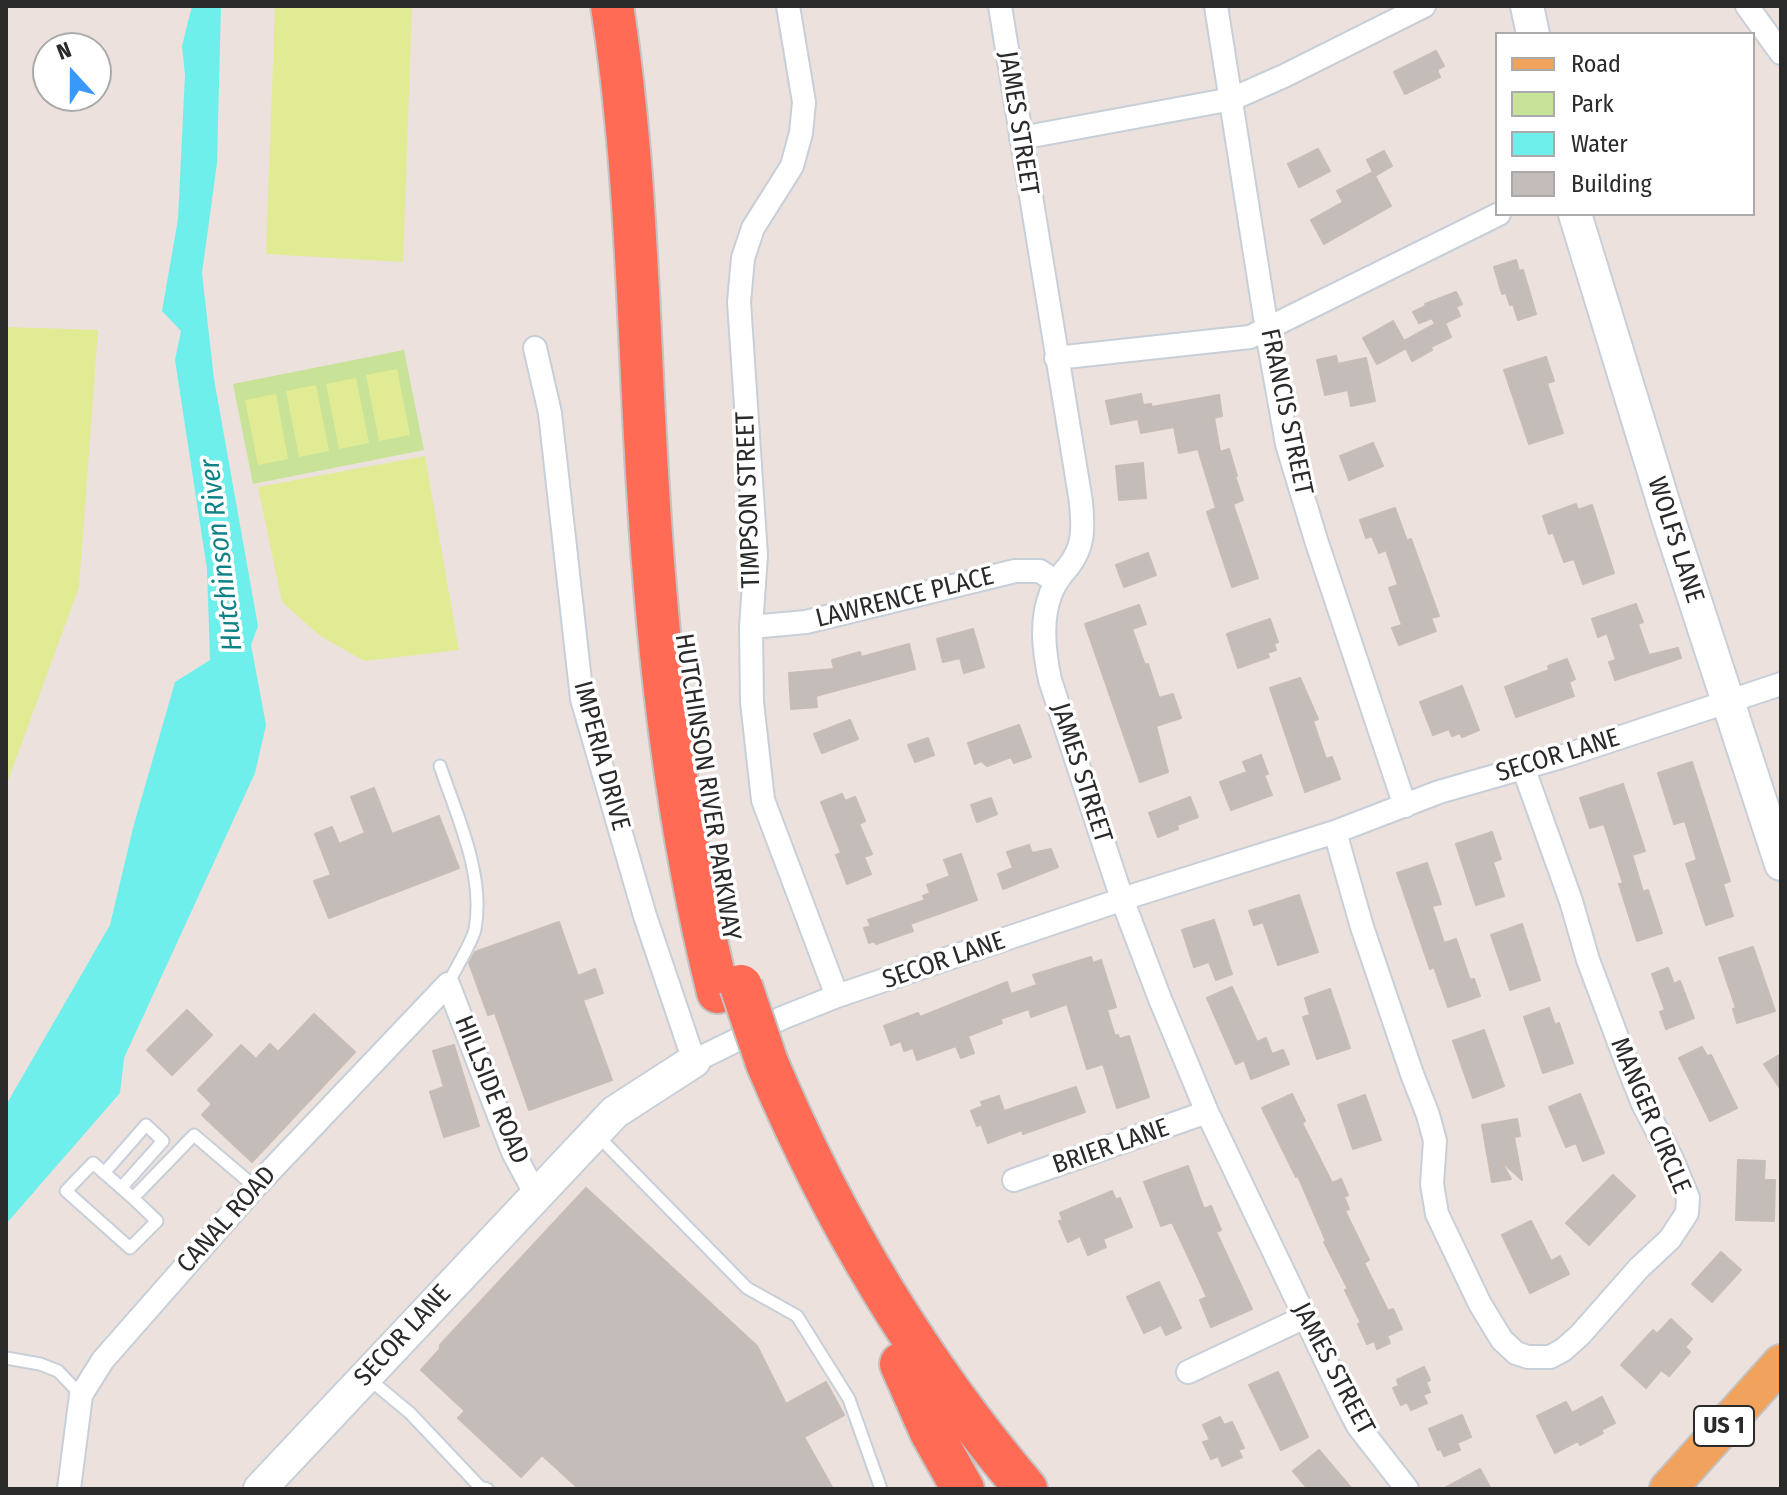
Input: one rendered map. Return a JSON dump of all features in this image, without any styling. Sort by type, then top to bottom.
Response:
[{"type":"highway","name":"HUTCHINSON RIVER PARKWAY","points":[[612,6],[631,172],[649,505],[663,662],[693,877],[755,1065],[783,1163],[846,1279],[901,1364],[995,1489]]},
{"type":"highway","name":"HUTCHINSON RIVER PARKWAY","points":[[637,6],[653,145],[670,474],[684,639],[729,989]]},
{"type":"highway","name":"HUTCHINSON RIVER PARKWAY","points":[[755,1065],[881,1288],[964,1411],[1026,1489]]},
{"type":"highway","points":[[901,1364],[931,1432],[963,1489]]},
{"type":"main road","name":"US 1","points":[[1668,1489],[1781,1363]]},
{"type":"street","name":"TIMPSON STREET","points":[[788,6],[804,102],[801,133],[792,166],[753,228],[743,258],[739,302],[756,555],[751,627],[752,702],[763,800],[837,996]]},
{"type":"street","name":"JAMES STREET","points":[[1000,6],[1084,534],[1080,550],[1056,582],[1046,609],[1045,659],[1050,680],[1122,899],[1207,1112],[1358,1426],[1407,1489]]},
{"type":"street","name":"FRANCIS STREET","points":[[1216,6],[1287,444],[1405,806]]},
{"type":"street","points":[[1021,138],[1232,99],[1424,6]]},
{"type":"street","points":[[1527,6],[1533,32]]},
{"type":"street","points":[[1747,6],[1781,53]]},
{"type":"street","points":[[1056,358],[1250,337],[1495,216]]},
{"type":"street","name":"WOLFS LANE","points":[[1576,216],[1781,864]]},
{"type":"street","name":"IMPERIA DRIVE","points":[[535,348],[550,413],[582,699],[645,916],[694,1061]]},
{"type":"street","name":"LAWRENCE PLACE","points":[[751,627],[806,622],[1015,571],[1040,571],[1056,582]]},
{"type":"street","name":"SECOR LANE","points":[[260,1489],[615,1112],[694,1061],[782,1018],[837,996],[1122,899],[1335,832],[1439,792],[1561,757],[1781,684]]},
{"type":"street","name":"MANGER CIRCLE","points":[[1335,832],[1362,927],[1435,1141],[1432,1184],[1437,1214],[1480,1304],[1502,1340],[1516,1353],[1528,1357],[1550,1357],[1580,1335],[1639,1268],[1670,1239],[1687,1213],[1688,1198],[1629,1069],[1588,960],[1571,901],[1523,767]]},
{"type":"street","name":"CANAL ROAD","points":[[69,1489],[81,1395],[103,1360],[255,1187],[448,984]]},
{"type":"street","name":"HILLSIDE ROAD","points":[[448,984],[513,1152],[536,1195]]},
{"type":"street","name":"BRIER LANE","points":[[1014,1180],[1207,1112]]},
{"type":"street","points":[[1188,1372],[1305,1317]]},
{"type":"lane","points":[[440,766],[469,853],[476,895],[475,931],[448,984]]},
{"type":"lane","points":[[104,1173],[146,1125],[163,1141],[121,1188]]},
{"type":"lane","points":[[595,1133],[747,1288],[797,1316],[849,1399],[881,1489]]},
{"type":"lane","points":[[133,1198],[194,1135],[255,1187]]},
{"type":"lane","points":[[93,1163],[104,1173],[157,1221],[130,1248],[66,1191],[93,1163]]},
{"type":"lane","points":[[6,1358],[40,1364],[58,1371],[81,1395]]},
{"type":"lane","points":[[366,1376],[410,1413],[480,1487],[487,1489]]},
{"type":"green space","points":[[275,6],[412,6],[403,262],[266,254]]},
{"type":"green space","points":[[6,327],[98,330],[79,587],[6,786]]},
{"type":"green space","points":[[404,350],[424,450],[253,484],[233,384]]},
{"type":"green space","points":[[397,369],[410,435],[379,441],[366,375]]},
{"type":"green space","points":[[356,378],[369,443],[339,449],[326,384]]},
{"type":"green space","points":[[316,385],[329,451],[299,457],[286,391]]},
{"type":"green space","points":[[276,394],[288,459],[258,465],[245,400]]},
{"type":"green space","points":[[425,456],[459,650],[364,661],[319,635],[282,602],[258,487]]},
{"type":"water","name":"Hutchinson River","points":[[192,6],[221,6],[217,163],[202,273],[214,379],[258,626],[251,645],[266,725],[255,773],[124,1058],[120,1093],[6,1224],[6,1105],[110,925],[133,828],[175,682],[210,660],[207,569],[175,360],[181,331],[162,311],[178,219],[185,75],[182,46]]},
{"type":"building","points":[[1436,51],[1444,66],[1437,70],[1440,77],[1405,94],[1394,72]]},
{"type":"building","points":[[1318,149],[1330,171],[1299,187],[1288,164]]},
{"type":"building","points":[[1384,151],[1392,166],[1375,176],[1391,206],[1324,244],[1311,220],[1343,202],[1337,191],[1373,172],[1367,160]]},
{"type":"building","points":[[1516,260],[1519,271],[1523,270],[1536,314],[1518,320],[1513,304],[1510,305],[1506,293],[1502,294],[1494,267]]},
{"type":"building","points":[[1456,292],[1462,304],[1456,307],[1460,316],[1445,323],[1451,337],[1412,361],[1406,348],[1377,364],[1363,338],[1393,321],[1404,341],[1435,324],[1432,318],[1419,323],[1413,312]]},
{"type":"building","points":[[1336,356],[1338,364],[1366,358],[1375,401],[1351,406],[1348,390],[1325,395],[1317,360]]},
{"type":"building","points":[[1546,357],[1554,381],[1547,383],[1563,433],[1529,444],[1504,370]]},
{"type":"building","points":[[1141,394],[1143,405],[1151,404],[1152,407],[1219,395],[1222,416],[1214,418],[1220,452],[1229,449],[1243,500],[1233,504],[1258,578],[1232,587],[1207,512],[1216,508],[1198,449],[1179,453],[1174,427],[1141,433],[1138,419],[1111,424],[1106,401]]},
{"type":"building","points":[[1373,443],[1383,466],[1349,480],[1340,456]]},
{"type":"building","points":[[1143,463],[1146,498],[1119,500],[1116,466]]},
{"type":"building","points":[[1576,504],[1578,510],[1592,505],[1614,573],[1583,584],[1574,559],[1564,562],[1553,532],[1549,534],[1543,516]]},
{"type":"building","points":[[1395,508],[1407,541],[1411,539],[1439,616],[1431,618],[1436,631],[1399,645],[1392,628],[1402,625],[1389,588],[1398,585],[1386,550],[1379,553],[1372,536],[1366,538],[1360,520]]},
{"type":"building","points":[[1148,553],[1156,575],[1124,587],[1116,565]]},
{"type":"building","points":[[1636,604],[1643,622],[1638,624],[1649,655],[1678,648],[1681,658],[1615,680],[1609,662],[1616,660],[1607,633],[1598,637],[1592,619]]},
{"type":"building","points":[[1139,605],[1146,624],[1132,629],[1145,665],[1148,664],[1159,698],[1173,694],[1181,718],[1156,726],[1168,772],[1140,782],[1085,624]]},
{"type":"building","points":[[1270,619],[1278,642],[1274,644],[1276,650],[1267,653],[1269,657],[1238,668],[1227,634]]},
{"type":"building","points":[[973,629],[984,667],[964,673],[960,658],[943,662],[937,639]]},
{"type":"building","points":[[909,644],[915,669],[816,696],[817,707],[791,709],[789,673],[834,669],[832,660],[860,652],[861,657]]},
{"type":"building","points":[[1567,659],[1575,679],[1569,682],[1574,696],[1516,717],[1505,687],[1549,670],[1548,666]]},
{"type":"building","points":[[1300,678],[1318,719],[1313,721],[1326,759],[1332,757],[1340,779],[1305,792],[1270,688]]},
{"type":"building","points":[[1462,686],[1479,730],[1462,737],[1460,733],[1452,736],[1449,729],[1433,735],[1420,702]]},
{"type":"building","points":[[850,720],[858,739],[822,753],[814,734]]},
{"type":"building","points":[[1019,725],[1031,757],[1014,763],[1011,757],[987,766],[981,761],[975,764],[968,743]]},
{"type":"building","points":[[928,738],[934,755],[915,762],[908,745]]},
{"type":"building","points":[[1261,755],[1268,774],[1264,775],[1272,795],[1231,810],[1220,782],[1247,772],[1243,762]]},
{"type":"building","points":[[1692,762],[1730,881],[1723,884],[1733,916],[1706,925],[1686,864],[1697,860],[1685,821],[1674,824],[1658,773]]},
{"type":"building","points":[[1623,784],[1645,851],[1632,855],[1643,892],[1648,890],[1662,933],[1637,941],[1604,824],[1590,828],[1580,798]]},
{"type":"building","points":[[374,788],[392,834],[439,816],[459,868],[329,918],[314,881],[331,875],[315,834],[332,827],[339,844],[365,833],[351,797]]},
{"type":"building","points":[[842,794],[845,801],[855,797],[865,821],[859,824],[872,854],[864,857],[871,874],[847,884],[836,855],[841,853],[821,802]]},
{"type":"building","points":[[1190,797],[1198,817],[1158,837],[1149,813]]},
{"type":"building","points":[[991,798],[997,814],[977,822],[971,805]]},
{"type":"building","points":[[1492,832],[1501,859],[1493,862],[1504,896],[1476,905],[1456,844]]},
{"type":"building","points":[[1029,845],[1032,853],[1051,849],[1058,867],[1003,889],[998,874],[1013,868],[1007,852]]},
{"type":"building","points":[[961,854],[977,900],[910,924],[913,931],[876,944],[874,941],[869,943],[864,928],[871,926],[868,920],[925,900],[923,896],[930,893],[927,885],[950,876],[944,860]]},
{"type":"building","points":[[1427,863],[1441,904],[1432,906],[1444,943],[1456,939],[1470,980],[1474,979],[1480,996],[1448,1007],[1434,967],[1430,969],[1397,873]]},
{"type":"building","points":[[1299,895],[1318,952],[1278,965],[1263,922],[1254,925],[1249,911]]},
{"type":"building","points":[[1214,920],[1232,974],[1216,980],[1209,962],[1194,967],[1182,930]]},
{"type":"building","points":[[559,922],[578,976],[595,969],[603,993],[583,1000],[612,1080],[529,1110],[495,1013],[488,1015],[469,963],[475,952]]},
{"type":"building","points":[[1522,924],[1540,980],[1510,990],[1491,935]]},
{"type":"building","points":[[1753,947],[1775,1011],[1737,1023],[1733,1009],[1736,1008],[1719,958]]},
{"type":"building","points":[[1091,957],[1093,963],[1101,960],[1116,1007],[1107,1010],[1115,1036],[1118,1035],[1119,1039],[1129,1036],[1149,1097],[1117,1108],[1103,1064],[1087,1069],[1067,1004],[1031,1017],[1029,1009],[1000,1019],[1002,1023],[968,1036],[974,1053],[961,1058],[956,1046],[917,1060],[913,1048],[904,1051],[901,1041],[891,1045],[884,1026],[918,1013],[920,1017],[1007,982],[1011,994],[1037,985],[1033,975]]},
{"type":"building","points":[[1668,968],[1674,984],[1680,981],[1694,1018],[1666,1029],[1660,1012],[1665,1010],[1652,974]]},
{"type":"building","points":[[1232,987],[1257,1042],[1266,1038],[1272,1054],[1283,1050],[1289,1064],[1251,1079],[1244,1060],[1236,1064],[1207,998]]},
{"type":"building","points":[[1330,989],[1350,1048],[1317,1059],[1303,1017],[1310,1015],[1305,998]]},
{"type":"building","points":[[1549,1008],[1555,1025],[1559,1023],[1573,1063],[1543,1073],[1524,1017]]},
{"type":"building","points":[[187,1010],[212,1035],[172,1075],[147,1050]]},
{"type":"building","points":[[314,1014],[355,1052],[252,1162],[202,1115],[212,1104],[198,1090],[241,1045],[256,1059],[270,1044],[278,1052]]},
{"type":"building","points":[[1484,1030],[1504,1086],[1473,1098],[1453,1041]]},
{"type":"building","points":[[454,1045],[479,1126],[444,1137],[430,1092],[444,1087],[433,1051]]},
{"type":"building","points":[[1702,1047],[1707,1056],[1711,1055],[1737,1108],[1710,1121],[1679,1058]]},
{"type":"building","points":[[1781,1054],[1781,1090],[1764,1064]]},
{"type":"building","points":[[1076,1087],[1085,1112],[988,1143],[981,1124],[977,1126],[971,1111],[983,1106],[981,1102],[999,1096],[1004,1111]]},
{"type":"building","points":[[1292,1094],[1305,1121],[1302,1123],[1332,1183],[1341,1179],[1348,1195],[1344,1197],[1349,1209],[1345,1211],[1369,1260],[1364,1263],[1388,1311],[1393,1309],[1402,1329],[1387,1336],[1390,1343],[1377,1349],[1374,1341],[1367,1344],[1345,1290],[1348,1289],[1324,1242],[1298,1176],[1262,1108]]},
{"type":"building","points":[[1580,1094],[1604,1153],[1583,1161],[1576,1143],[1566,1147],[1549,1107]]},
{"type":"building","points":[[1365,1095],[1381,1140],[1353,1149],[1338,1105]]},
{"type":"building","points":[[1517,1119],[1520,1136],[1514,1137],[1522,1180],[1501,1161],[1511,1179],[1492,1182],[1482,1125]]},
{"type":"building","points":[[1738,1160],[1765,1161],[1764,1180],[1775,1180],[1774,1221],[1736,1220]]},
{"type":"building","points":[[1188,1166],[1204,1209],[1211,1206],[1221,1230],[1216,1232],[1252,1309],[1211,1327],[1200,1300],[1207,1297],[1172,1222],[1161,1226],[1144,1182]]},
{"type":"building","points":[[1613,1175],[1635,1196],[1589,1245],[1566,1223]]},
{"type":"building","points":[[586,1188],[757,1346],[786,1404],[826,1382],[844,1415],[804,1437],[833,1489],[579,1489],[542,1455],[521,1477],[458,1418],[465,1411],[421,1370],[440,1349],[440,1345]]},
{"type":"building","points":[[1112,1191],[1116,1200],[1120,1198],[1132,1227],[1103,1239],[1106,1247],[1088,1255],[1080,1236],[1068,1242],[1059,1221],[1063,1220],[1060,1213]]},
{"type":"building","points":[[1531,1221],[1551,1261],[1560,1256],[1569,1274],[1530,1293],[1502,1235]]},
{"type":"building","points":[[1721,1252],[1741,1270],[1712,1302],[1692,1284]]},
{"type":"building","points":[[1159,1282],[1181,1328],[1166,1335],[1161,1325],[1144,1333],[1127,1297]]},
{"type":"building","points":[[1671,1319],[1692,1339],[1685,1347],[1690,1352],[1669,1376],[1661,1370],[1646,1388],[1621,1365],[1653,1330],[1657,1334]]},
{"type":"building","points":[[1424,1367],[1430,1380],[1426,1382],[1430,1392],[1423,1395],[1427,1403],[1411,1410],[1407,1402],[1401,1405],[1393,1388],[1399,1386],[1397,1380]]},
{"type":"building","points":[[1278,1372],[1308,1437],[1281,1450],[1249,1385]]},
{"type":"building","points":[[1602,1397],[1615,1423],[1580,1445],[1578,1441],[1555,1453],[1537,1416],[1566,1402],[1572,1413]]},
{"type":"building","points":[[1462,1415],[1471,1437],[1457,1443],[1460,1450],[1444,1456],[1429,1429]]},
{"type":"building","points":[[1220,1417],[1224,1425],[1232,1422],[1244,1448],[1238,1450],[1242,1457],[1222,1466],[1218,1456],[1211,1459],[1203,1442],[1210,1440],[1203,1425]]},
{"type":"building","points":[[1319,1450],[1352,1489],[1308,1489],[1293,1471]]},
{"type":"building","points":[[1480,1469],[1491,1489],[1443,1489]]}]
